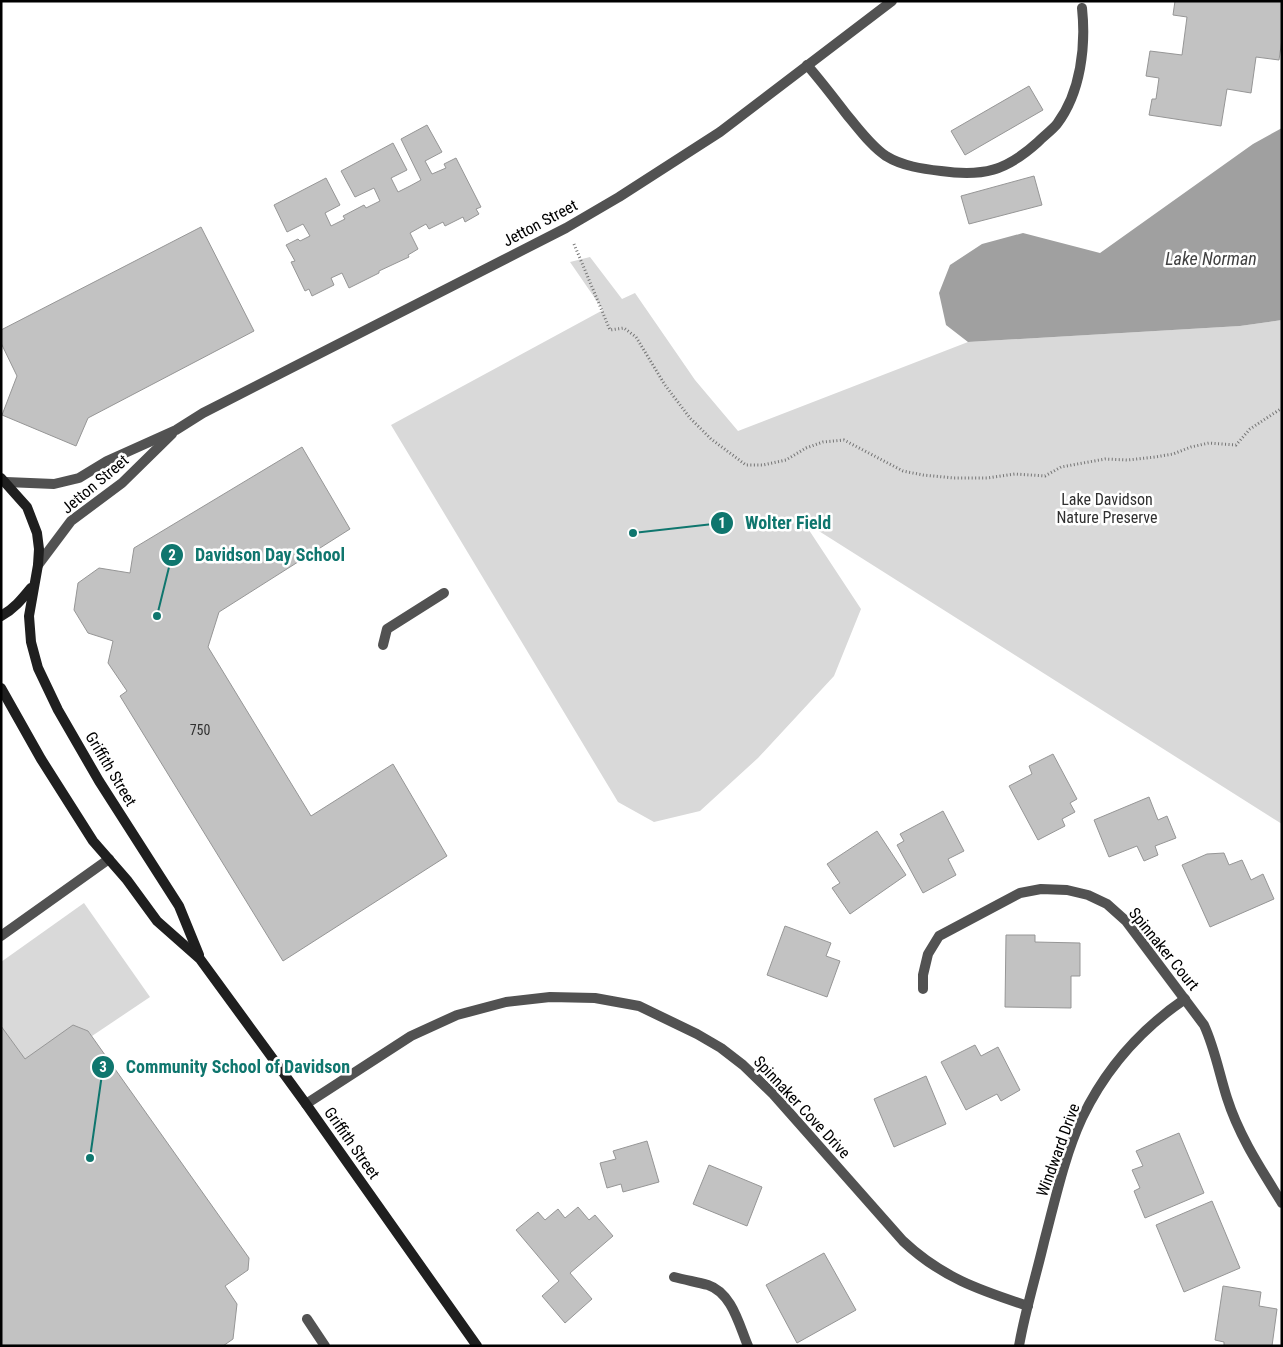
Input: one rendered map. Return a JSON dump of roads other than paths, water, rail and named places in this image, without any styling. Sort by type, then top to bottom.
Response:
[{"type":"main road","name":"Griffith Street","points":[[3,480],[27,507],[37,533],[38,565],[33,586],[29,630],[38,668],[58,710],[99,780],[179,906],[200,958]]},
{"type":"main road","points":[[1,616],[20,602],[33,586]]},
{"type":"main road","name":"Griffith Street","points":[[1,688],[67,801],[93,841],[128,880],[157,921],[200,958],[477,1346]]},
{"type":"street","name":"Jetton Street","points":[[3,480],[54,484],[72,480],[91,472],[107,461],[176,430],[203,413],[566,228],[619,197],[720,132],[892,1]]},
{"type":"street","points":[[807,65],[866,138],[886,156],[918,168],[949,172],[983,173],[999,169],[1023,155],[1056,125],[1072,100],[1078,80],[1084,26],[1082,8]]},
{"type":"street","name":"Jetton Street","points":[[38,565],[71,521],[122,484],[176,430]]},
{"type":"street","points":[[383,645],[386,629],[444,592]]},
{"type":"street","points":[[1,936],[109,859]]},
{"type":"street","name":"Spinnaker Court","points":[[923,989],[923,975],[928,954],[939,936],[1020,894],[1041,889],[1067,890],[1088,895],[1107,904],[1126,921],[1204,1025],[1213,1044],[1227,1098],[1240,1129],[1252,1154],[1282,1203]]},
{"type":"street","name":"Spinnaker Cove Drive","points":[[306,1104],[411,1036],[457,1015],[506,1002],[550,997],[595,998],[639,1006],[697,1034],[721,1048],[743,1065],[773,1094],[915,1253],[942,1271],[978,1290],[1028,1306]]},
{"type":"street","name":"Windward Drive","points":[[1019,1346],[1060,1182],[1081,1120],[1098,1089],[1115,1064],[1164,1013],[1185,999]]},
{"type":"street","points":[[674,1277],[718,1290],[731,1307],[748,1346]]},
{"type":"street","points":[[307,1319],[325,1346]]},
{"type":"water","name":"Lake Norman","points":[[1282,128],[1282,320],[1240,326],[968,342],[946,325],[939,293],[950,265],[982,244],[1023,233],[1100,253],[1253,144]]},
{"type":"place","name":"Wolter Field","points":[[633,533]]},
{"type":"place","name":"Davidson Day School","points":[[157,616]]},
{"type":"place","name":"Community School of Davidson","points":[[90,1158]]},
{"type":"park label","name":"Lake Davidson Nature Preserve","points":[[1107,508]]}]
